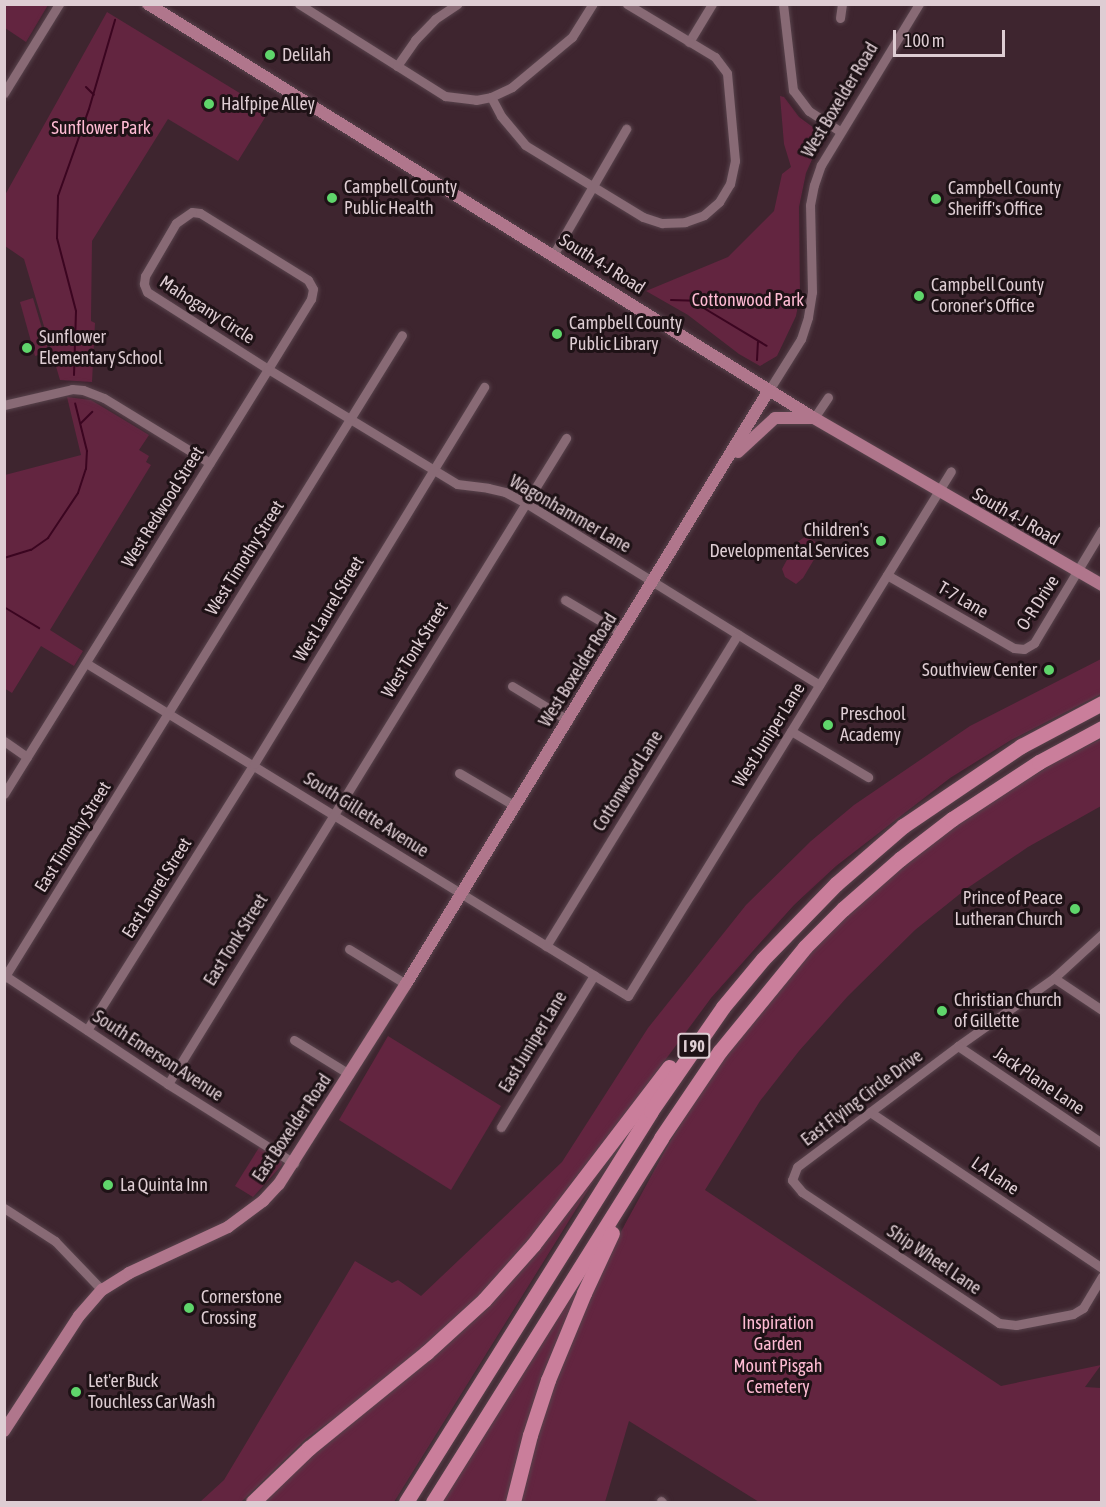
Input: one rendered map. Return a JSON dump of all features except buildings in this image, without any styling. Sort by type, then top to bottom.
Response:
[{"type":"highway","name":"I 90","points":[[253,1503],[309,1448],[426,1353],[484,1300],[533,1245],[711,1012],[766,945],[903,826],[1021,746],[1101,703]]},
{"type":"highway","name":"I 90","points":[[433,1503],[661,1138],[720,1051],[804,947],[900,859],[997,788],[1101,728]]},
{"type":"highway","name":"I 90","points":[[406,1503],[692,1049],[763,958],[836,884]]},
{"type":"highway","name":"I 90","points":[[513,1503],[530,1435],[549,1380],[606,1244],[655,1158],[743,1022]]},
{"type":"main road","name":"South 4-J Road","points":[[151,5],[814,418],[1101,585]]},
{"type":"main road","name":"West Boxelder Road","points":[[461,893],[769,390]]},
{"type":"main road","points":[[724,465],[773,419],[780,416],[814,418]]},
{"type":"main road","name":"East Boxelder Road","points":[[4,1431],[74,1324],[102,1290],[129,1273],[228,1227],[263,1201],[294,1164],[461,893]]},
{"type":"street","points":[[6,88],[59,4]]},
{"type":"street","points":[[299,4],[445,96],[476,100],[491,97],[512,87],[572,37],[593,4]]},
{"type":"street","points":[[397,66],[416,40],[435,20],[457,4]]},
{"type":"street","points":[[491,97],[501,116],[525,145],[643,217],[662,223],[685,222],[704,215],[719,202],[730,184],[735,161],[727,73],[715,57],[627,4]]},
{"type":"street","points":[[690,42],[712,4]]},
{"type":"street","points":[[783,4],[793,90],[809,111],[840,131]]},
{"type":"street","points":[[840,18],[842,4]]},
{"type":"street","name":"West Boxelder Road","points":[[769,390],[801,339],[808,317],[812,292],[810,227],[814,185],[821,165],[919,4]]},
{"type":"street","points":[[553,255],[626,129]]},
{"type":"street","name":"Mahogany Circle","points":[[192,212],[200,213],[308,280],[313,289],[311,299],[268,369],[147,292],[144,284],[145,276],[184,215],[192,212]]},
{"type":"street","name":"West Timothy Street","points":[[169,713],[402,335]]},
{"type":"street","name":"Wagonhammer Lane","points":[[268,369],[457,484],[489,488],[526,503],[819,685]]},
{"type":"street","name":"West Redwood Street","points":[[4,794],[268,369]]},
{"type":"street","name":"West Laurel Street","points":[[254,764],[484,387]]},
{"type":"street","points":[[4,405],[72,388],[83,390],[104,398],[210,463]]},
{"type":"street","points":[[814,418],[828,397]]},
{"type":"street","name":"West Tonk Street","points":[[333,814],[566,438]]},
{"type":"street","name":"West Juniper Lane","points":[[628,996],[951,471]]},
{"type":"street","name":"O-R Drive","points":[[1024,649],[1034,643],[1101,530]]},
{"type":"street","name":"T-7 Lane","points":[[887,575],[1014,648],[1024,649]]},
{"type":"street","points":[[565,600],[621,633]]},
{"type":"street","name":"Cottonwood Lane","points":[[546,946],[738,634]]},
{"type":"street","name":"South Gillette Avenue","points":[[86,663],[254,764],[628,996]]},
{"type":"street","points":[[512,686],[568,720]]},
{"type":"street","name":"East Timothy Street","points":[[5,976],[169,713]]},
{"type":"street","points":[[791,730],[868,777]]},
{"type":"street","points":[[4,741],[27,757]]},
{"type":"street","name":"East Laurel Street","points":[[87,1030],[254,764]]},
{"type":"street","points":[[459,773],[515,806]]},
{"type":"street","name":"East Tonk Street","points":[[168,1084],[333,814]]},
{"type":"street","name":"East Flying Circle Drive","points":[[792,1180],[797,1167],[958,1046],[1054,978],[1101,934]]},
{"type":"street","points":[[349,950],[406,984]]},
{"type":"street","name":"East Juniper Lane","points":[[501,1127],[594,975]]},
{"type":"street","name":"South Emerson Avenue","points":[[5,976],[294,1164]]},
{"type":"street","points":[[1054,978],[1101,1010]]},
{"type":"street","points":[[294,1040],[349,1074]]},
{"type":"street","name":"Jack Plane Lane","points":[[958,1046],[1101,1143]]},
{"type":"street","name":"L A Lane","points":[[870,1112],[1101,1268]]},
{"type":"street","name":"Ship Wheel Lane","points":[[792,1180],[802,1192],[999,1323],[1016,1325],[1072,1314],[1083,1308],[1101,1276]]},
{"type":"street","points":[[4,1208],[55,1241],[102,1290]]},
{"type":"green space","points":[[4,5],[48,5],[26,42],[5,28]]},
{"type":"green space","name":"Sunflower Park","points":[[107,12],[269,111],[238,161],[168,119],[92,241],[91,321],[95,323],[92,382],[60,380],[24,259],[5,246],[5,195]]},
{"type":"green space","name":"Cottonwood Park","points":[[780,96],[784,97],[799,117],[814,128],[821,139],[806,173],[799,207],[800,296],[796,316],[777,356],[760,366],[739,354],[688,315],[646,291],[728,257],[774,211],[782,174],[791,167],[784,144]]},
{"type":"green space","points":[[33,298],[49,352],[35,356],[20,302]]},
{"type":"green space","points":[[67,397],[91,400],[149,435],[139,450],[149,456],[146,462],[151,465],[50,630],[83,651],[74,666],[41,646],[12,693],[4,688],[5,475],[81,455]]},
{"type":"green space","points":[[806,536],[822,546],[803,578],[796,584],[785,577],[782,569],[796,543]]},
{"type":"green space","points":[[1101,659],[1101,694],[1011,740],[950,778],[836,866],[794,905],[711,998],[518,1255],[449,1326],[349,1408],[307,1438],[241,1502],[200,1502],[224,1480],[355,1261],[392,1283],[398,1280],[421,1296],[562,1162],[648,1028],[746,905],[811,841],[854,805],[970,726]]},
{"type":"green space","points":[[1101,739],[1101,806],[1028,847],[966,889],[915,930],[848,996],[799,1051],[760,1101],[705,1190],[1001,1386],[1101,1365],[1085,1387],[1101,1388],[1101,1502],[759,1502],[629,1421],[605,1502],[520,1502],[537,1430],[562,1359],[598,1274],[668,1145],[706,1083],[746,1026],[817,942],[871,891],[975,812],[1064,757]]},
{"type":"green space","points":[[388,1036],[501,1106],[451,1190],[339,1120]]},
{"type":"green space","points":[[260,1146],[282,1160],[282,1165],[253,1197],[235,1186]]},
{"type":"green space","points":[[603,1161],[598,1174],[394,1502],[260,1502],[313,1452],[430,1358]]},
{"type":"green space","points":[[573,1290],[576,1297],[509,1502],[441,1502]]},
{"type":"waterway","points":[[74,375],[76,311],[57,238],[58,196],[89,109],[115,20]]},
{"type":"waterway","points":[[86,87],[94,95]]},
{"type":"waterway","points":[[671,300],[703,299]]},
{"type":"waterway","points":[[692,301],[767,346]]},
{"type":"waterway","points":[[757,360],[758,342]]},
{"type":"waterway","points":[[4,558],[31,550],[48,538],[78,493],[86,469],[87,451],[75,403]]},
{"type":"waterway","points":[[81,423],[92,412]]},
{"type":"waterway","points":[[4,607],[39,628]]},
{"type":"place","name":"Delilah","points":[[270,55]]},
{"type":"place","name":"Halfpipe Alley","points":[[209,104]]},
{"type":"place","name":"Campbell County Public Health","points":[[332,198]]},
{"type":"place","name":"Campbell County Sheriff's Office","points":[[936,199]]},
{"type":"place","name":"Campbell County Coroner's Office","points":[[919,296]]},
{"type":"place","name":"Campbell County Public Library","points":[[557,334]]},
{"type":"place","name":"Sunflower Elementary School","points":[[27,348]]},
{"type":"place","name":"Children's Developmental Services","points":[[881,541]]},
{"type":"place","name":"Southview Center","points":[[1049,670]]},
{"type":"place","name":"Preschool Academy","points":[[828,725]]},
{"type":"place","name":"Prince of Peace Lutheran Church","points":[[1075,909]]},
{"type":"place","name":"Christian Church of Gillette","points":[[942,1011]]},
{"type":"place","name":"La Quinta Inn","points":[[108,1185]]},
{"type":"place","name":"Cornerstone Crossing","points":[[189,1308]]},
{"type":"place","name":"Let'er Buck Touchless Car Wash","points":[[76,1392]]},
{"type":"park label","name":"Inspiration Garden","points":[[778,1334]]},
{"type":"park label","name":"Mount Pisgah Cemetery","points":[[778,1377]]}]
